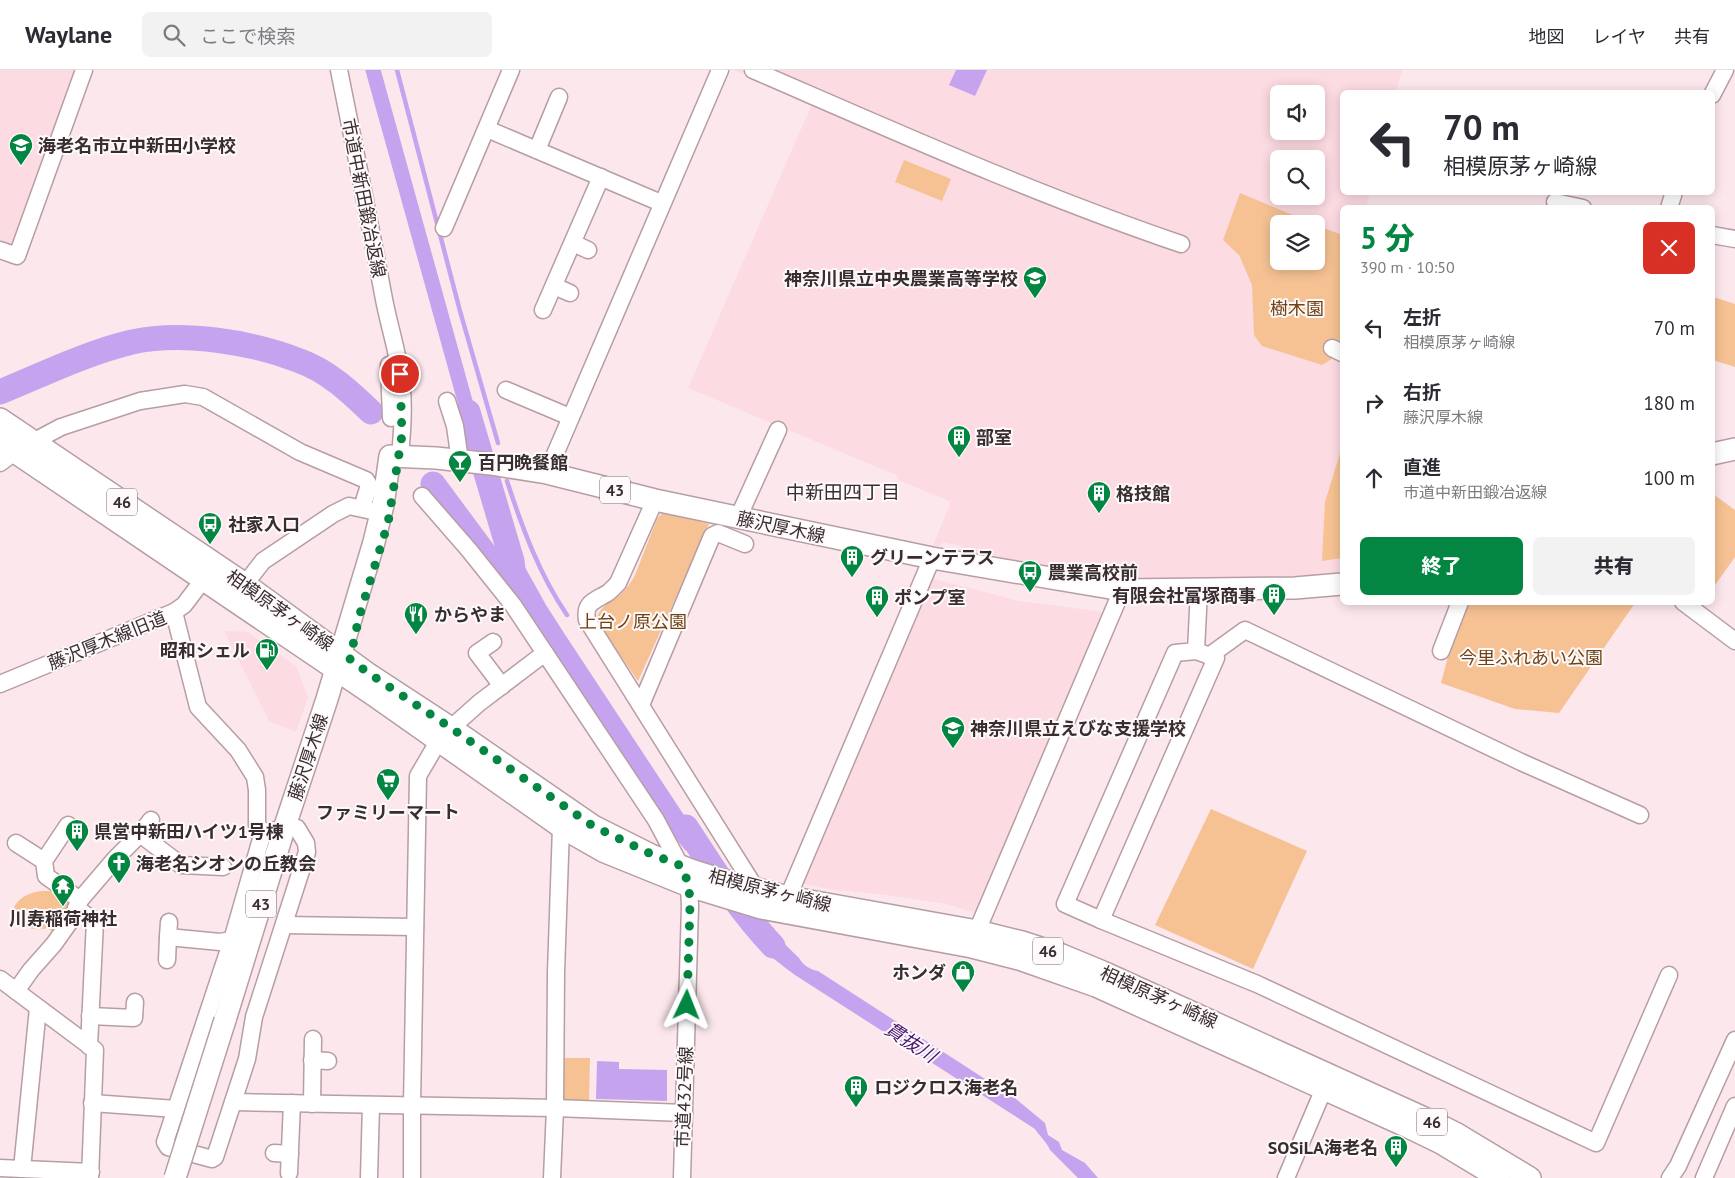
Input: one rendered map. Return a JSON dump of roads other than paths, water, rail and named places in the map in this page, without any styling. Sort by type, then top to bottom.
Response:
[{"type":"main road","name":"相模原茅ヶ崎線","points":[[0,419],[12,450],[203,580],[342,665],[445,734],[593,826],[651,854],[692,879]]},
{"type":"main road","points":[[1715,453],[1735,449]]},
{"type":"main road","name":"相模原茅ヶ崎線","points":[[12,450],[245,584],[342,665]]},
{"type":"main road","name":"藤沢厚木線","points":[[395,456],[491,464],[547,473],[656,500],[932,558],[1122,590],[1295,588],[1340,584]]},
{"type":"main road","name":"藤沢厚木線","points":[[342,665],[372,511],[395,456]]},
{"type":"main road","name":"藤沢厚木線","points":[[187,1178],[230,1022],[388,523],[395,456]]},
{"type":"main road","name":"相模原茅ヶ崎線","points":[[445,734],[561,827],[605,852],[758,898],[972,947],[1057,972],[1096,986],[1457,1134],[1530,1178]]},
{"type":"main road","name":"相模原茅ヶ崎線","points":[[758,898],[788,896],[977,931],[1022,942],[1062,955],[1103,972],[1327,1082],[1441,1143],[1499,1178]]},
{"type":"main road","name":"藤沢厚木線","points":[[175,1178],[230,1022]]},
{"type":"street","points":[[0,250],[17,256],[84,70]]},
{"type":"street","name":"市道中新田鍛冶返線","points":[[339,70],[402,386],[402,435],[395,456]]},
{"type":"street","points":[[444,228],[512,70]]},
{"type":"street","points":[[547,473],[661,203],[720,70]]},
{"type":"street","points":[[753,70],[981,169],[1079,208],[1180,244]]},
{"type":"street","points":[[1715,90],[1725,70]]},
{"type":"street","points":[[537,150],[559,98]]},
{"type":"street","points":[[487,129],[661,203]]},
{"type":"street","points":[[544,310],[601,177]]},
{"type":"street","points":[[1555,202],[1569,205]]},
{"type":"street","points":[[1715,236],[1735,239]]},
{"type":"street","points":[[572,244],[588,250]]},
{"type":"street","points":[[554,286],[570,293]]},
{"type":"street","points":[[506,390],[570,417]]},
{"type":"street","points":[[12,450],[61,427],[140,401],[185,394],[203,397],[300,452],[366,480],[369,485],[372,511],[349,506],[333,514],[263,561],[245,584]]},
{"type":"street","points":[[447,401],[464,461]]},
{"type":"street","points":[[738,518],[778,430]]},
{"type":"street","points":[[1715,461],[1735,454]]},
{"type":"street","points":[[422,496],[513,605],[656,820],[692,879]]},
{"type":"street","points":[[656,500],[618,583],[609,592],[588,605],[587,620],[758,898]]},
{"type":"street","points":[[641,705],[712,536],[718,533],[745,544]]},
{"type":"street","points":[[788,896],[932,558]]},
{"type":"street","name":"藤沢厚木線旧道","points":[[0,684],[174,612],[184,605],[203,580]]},
{"type":"street","points":[[977,931],[1122,590]]},
{"type":"street","points":[[1199,590],[1203,653]]},
{"type":"street","points":[[1441,651],[1459,605]]},
{"type":"street","points":[[1687,605],[1735,641]]},
{"type":"street","points":[[174,612],[198,706],[238,750],[255,777],[257,825],[263,832]]},
{"type":"street","points":[[1203,653],[1245,630],[1521,762],[1640,816]]},
{"type":"street","points":[[493,642],[478,653],[502,686]]},
{"type":"street","points":[[412,1178],[418,776],[445,734],[545,653]]},
{"type":"street","points":[[1101,920],[1216,658],[1203,653],[1175,653],[1065,904],[1101,920],[1257,984],[1596,1143],[1669,975]]},
{"type":"street","points":[[16,991],[31,970],[54,944],[71,920],[78,904],[115,859],[152,820]]},
{"type":"street","points":[[68,825],[44,861],[46,876],[95,921],[89,1046]]},
{"type":"street","points":[[552,1178],[561,827]]},
{"type":"street","points":[[290,828],[306,843],[307,852],[254,1017],[247,1059],[216,1157],[212,1159],[168,1147],[165,1142],[232,940],[263,832],[290,828]]},
{"type":"street","points":[[140,834],[181,866],[205,874],[223,867]]},
{"type":"street","points":[[16,843],[44,861]]},
{"type":"street","name":"市道432号線","points":[[682,1178],[692,879]]},
{"type":"street","points":[[284,925],[415,927]]},
{"type":"street","points":[[167,960],[168,930],[220,942],[232,940]]},
{"type":"street","points":[[0,979],[95,1050],[90,1175],[0,1168]]},
{"type":"street","points":[[22,1169],[38,1008]]},
{"type":"street","points":[[90,1016],[134,1017]]},
{"type":"street","points":[[312,1039],[320,1060],[312,1104]]},
{"type":"street","points":[[1670,1178],[1678,1166],[1735,1040]]},
{"type":"street","points":[[1286,1178],[1327,1082]]},
{"type":"street","points":[[233,1102],[555,1108],[684,1113]]},
{"type":"street","points":[[92,1103],[176,1109]]},
{"type":"street","points":[[289,1173],[282,1154],[292,1103]]},
{"type":"street","points":[[365,1168],[371,1105]]},
{"type":"street","points":[[1704,1178],[1735,1106]]},
{"type":"water","points":[[956,70],[987,70],[975,96],[949,85]]},
{"type":"water","points":[[516,551],[564,633],[701,841],[716,860],[685,850],[665,825],[494,571],[500,563]]},
{"type":"water","name":"貫抜川","points":[[735,918],[765,925],[807,967],[818,971],[1016,1099],[1045,1123],[1048,1135],[1059,1142],[1062,1150],[1085,1163],[1098,1178],[1078,1178],[1050,1150],[1035,1129],[795,975],[763,949]]},
{"type":"water","points":[[597,1061],[619,1062],[619,1069],[667,1070],[667,1101],[596,1099]]},
{"type":"waterway","points":[[373,70],[468,412]]},
{"type":"waterway","points":[[397,70],[460,311],[498,443]]},
{"type":"waterway","points":[[0,392],[65,364],[132,342],[152,339],[195,338],[261,348],[310,365],[338,383],[371,412]]},
{"type":"waterway","points":[[468,412],[512,561],[515,587]]},
{"type":"waterway","points":[[507,481],[532,550],[548,583],[567,615]]},
{"type":"waterway","points":[[433,484],[496,569],[519,593]]},
{"type":"waterway","points":[[686,827],[737,903],[773,946]]},
{"type":"place","name":"海老名市立中新田小学校","points":[[21,166]]},
{"type":"place","name":"神奈川県立中央農業高等学校","points":[[1035,299]]},
{"type":"place","name":"部室","points":[[959,458]]},
{"type":"place","name":"百円晩餐館","points":[[460,483]]},
{"type":"place","name":"格技館","points":[[1099,514]]},
{"type":"place","name":"社家入口","points":[[210,545]]},
{"type":"place","name":"グリーンテラス","points":[[852,578]]},
{"type":"place","name":"農業高校前","points":[[1030,593]]},
{"type":"place","name":"有限会社富塚商事","points":[[1274,616]]},
{"type":"place","name":"ポンプ室","points":[[877,618]]},
{"type":"place","name":"からやま","points":[[416,635]]},
{"type":"place","name":"昭和シェル","points":[[267,671]]},
{"type":"place","name":"神奈川県立えびな支援学校","points":[[953,749]]},
{"type":"place","name":"ファミリーマート","points":[[388,801]]},
{"type":"place","name":"県営中新田ハイツ1号棟","points":[[77,852]]},
{"type":"place","name":"海老名シオンの丘教会","points":[[119,884]]},
{"type":"place","name":"川寿稲荷神社","points":[[63,907]]},
{"type":"place","name":"ホンダ","points":[[963,993]]},
{"type":"place","name":"ロジクロス海老名","points":[[856,1108]]},
{"type":"place","name":"SOSiLA海老名","points":[[1396,1168]]},
{"type":"district","name":"中新田四丁目","points":[[843,492]]},
{"type":"park label","name":"樹木園","points":[[1297,308]]},
{"type":"park label","name":"上台ノ原公園","points":[[633,621]]},
{"type":"park label","name":"今里ふれあい公園","points":[[1531,657]]}]
